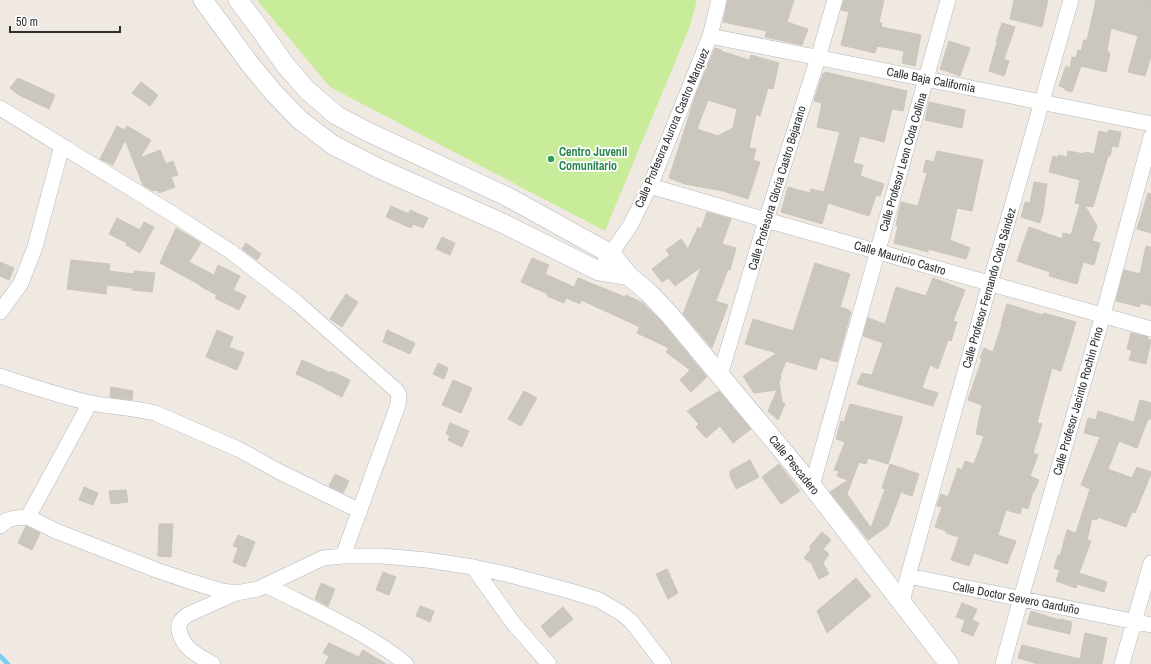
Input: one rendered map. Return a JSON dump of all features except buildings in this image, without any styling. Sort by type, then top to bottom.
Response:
[{"type":"street","points":[[238,0],[286,66],[308,91],[336,115],[383,139],[508,197],[611,254]]},
{"type":"street","name":"Calle Profesora Aurora Castro Marquez","points":[[599,271],[630,226],[650,186],[710,36],[720,0]]},
{"type":"street","name":"Calle Profesora Gloria Castro Bejarano","points":[[720,376],[766,220],[835,0]]},
{"type":"street","name":"Calle Profesor Leon Cota Collina","points":[[812,486],[948,0]]},
{"type":"street","name":"Calle Profesor Fernando Cota Sández","points":[[908,576],[1071,0]]},
{"type":"street","points":[[208,1],[249,63],[273,92],[300,120],[333,145],[378,168],[500,222],[599,271],[629,276]]},
{"type":"street","name":"Calle Baja California","points":[[710,36],[1151,124]]},
{"type":"street","points":[[0,108],[230,251],[295,301],[397,391],[400,395],[398,405],[343,556]]},
{"type":"street","name":"Calle Profesor Jacinto Rochin Pino","points":[[1004,664],[1021,598],[1103,315],[1151,137]]},
{"type":"street","points":[[0,312],[21,283],[35,247],[62,146]]},
{"type":"street","name":"Calle Mauricio Castro","points":[[650,186],[1151,329]]},
{"type":"street","name":"Calle Pescadero","points":[[611,254],[629,276],[649,293],[669,314],[812,486],[949,664]]},
{"type":"street","points":[[0,376],[48,392],[90,403],[145,410],[155,413],[238,449],[280,472],[360,511]]},
{"type":"street","points":[[28,517],[90,403]]},
{"type":"street","points":[[0,526],[7,520],[28,517],[56,531],[159,571],[199,585],[222,591],[236,592],[254,590],[323,558],[343,556],[390,556],[473,567],[570,591],[599,600],[611,606],[631,621],[664,664]]},
{"type":"street","points":[[1122,664],[1151,563]]},
{"type":"street","points":[[473,567],[514,624],[549,664]]},
{"type":"street","points":[[902,603],[908,576]]},
{"type":"street","name":"Calle Doctor Severo Garduño","points":[[908,576],[1151,625]]},
{"type":"street","points":[[266,585],[352,629],[394,654],[406,664]]},
{"type":"street","points":[[213,664],[186,646],[180,632],[179,625],[187,615],[236,592]]},
{"type":"green space","name":"Centro Juvenil Comunitario","points":[[257,0],[697,0],[690,26],[605,231],[330,87]]},
{"type":"waterway","points":[[0,656],[8,664]]},
{"type":"place","name":"Centro Juvenil Comunitario","points":[[551,159]]}]
